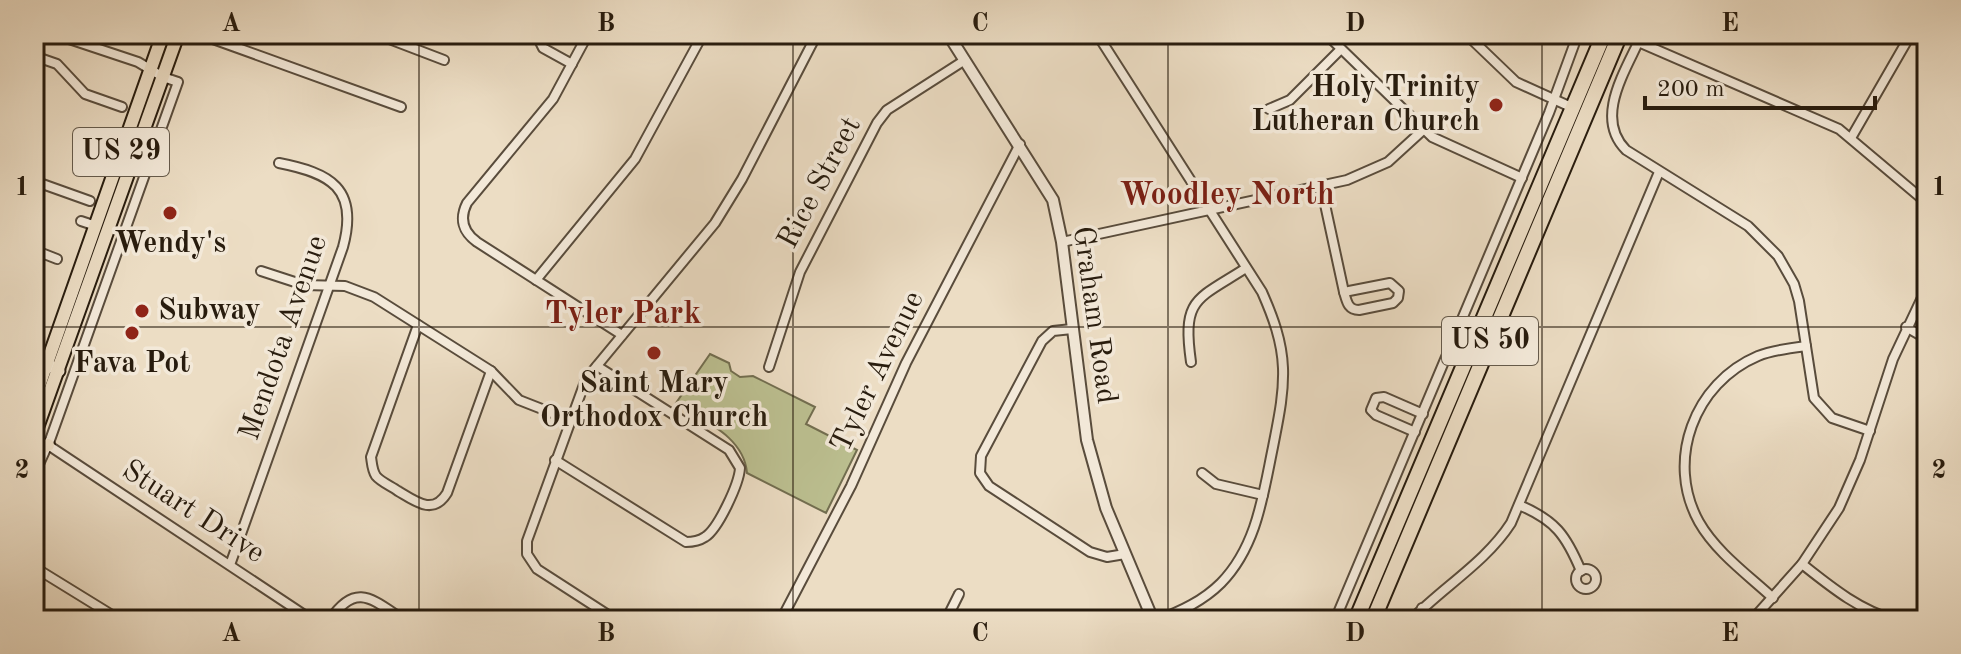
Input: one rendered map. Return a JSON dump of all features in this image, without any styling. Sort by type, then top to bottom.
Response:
[{"type":"highway","name":"US 50","points":[[1356,620],[1604,34]]},
{"type":"highway","name":"US 50","points":[[1373,620],[1620,34]]},
{"type":"highway","points":[[1571,107],[1577,115],[1576,136]]},
{"type":"main road","name":"US 29","points":[[34,400],[163,34]]},
{"type":"main road","name":"US 29","points":[[34,436],[178,34]]},
{"type":"main road","points":[[34,356],[59,371]]},
{"type":"main road","points":[[34,451],[48,445]]},
{"type":"street","points":[[34,475],[48,445],[178,82],[138,62],[54,34]]},
{"type":"street","points":[[199,34],[401,107]]},
{"type":"street","points":[[376,34],[444,60]]},
{"type":"street","points":[[536,34],[543,48],[572,64]]},
{"type":"street","points":[[588,34],[553,99],[467,203],[463,224],[471,237],[622,335]]},
{"type":"street","points":[[536,280],[635,159],[703,34]]},
{"type":"street","points":[[616,620],[537,569],[529,559],[527,541],[581,388],[715,223],[817,34]]},
{"type":"street","name":"Graham Road","points":[[948,34],[1053,200],[1062,242],[1087,440],[1106,508],[1156,620]]},
{"type":"street","points":[[1097,34],[1262,292],[1275,325],[1283,367],[1282,402],[1252,535],[1222,581],[1196,603],[1156,620]]},
{"type":"street","points":[[1326,34],[1423,130],[1452,149],[1522,178]]},
{"type":"street","points":[[1335,620],[1522,178],[1578,34]]},
{"type":"street","points":[[1620,34],[1640,38],[1819,119],[1851,138],[1927,203]]},
{"type":"street","points":[[1851,138],[1911,34]]},
{"type":"street","points":[[1469,35],[1516,82],[1571,107]]},
{"type":"street","points":[[1640,38],[1613,103],[1610,122],[1619,143],[1659,172],[1748,226],[1778,256],[1794,284],[1799,301],[1811,390],[1818,406],[1832,418],[1870,431]]},
{"type":"street","points":[[1269,109],[1290,100],[1341,49]]},
{"type":"street","points":[[34,56],[57,64],[85,94],[122,107]]},
{"type":"street","name":"Rice Street","points":[[769,367],[800,272],[877,123],[887,110],[965,60]]},
{"type":"street","points":[[1062,242],[1321,186],[1371,171],[1404,150],[1423,130]]},
{"type":"street","name":"Tyler Avenue","points":[[781,620],[851,486],[906,363],[1020,144]]},
{"type":"street","name":"Mendota Avenue","points":[[230,565],[347,231],[345,202],[336,187],[320,173],[279,163]]},
{"type":"street","points":[[1411,620],[1493,547],[1511,523],[1659,172]]},
{"type":"street","points":[[127,176],[143,181]]},
{"type":"street","points":[[34,181],[90,201]]},
{"type":"street","points":[[1321,186],[1344,292],[1347,305],[1354,310],[1393,303],[1399,294],[1396,286],[1390,283],[1344,292]]},
{"type":"street","points":[[81,221],[96,226]]},
{"type":"street","points":[[34,250],[57,259]]},
{"type":"street","points":[[1191,362],[1187,330],[1194,305],[1206,293],[1246,268]]},
{"type":"street","points":[[261,271],[304,285],[345,286],[374,297],[491,371],[519,400],[570,420]]},
{"type":"street","points":[[1752,620],[1802,564],[1839,508],[1906,327],[1927,287]]},
{"type":"street","points":[[418,325],[371,457],[380,480],[422,506],[432,506],[447,493],[491,371]]},
{"type":"street","points":[[1906,327],[1927,339]]},
{"type":"street","points":[[1072,329],[1053,331],[1042,341],[981,456],[976,474],[989,486],[1090,552],[1107,557],[1125,554]]},
{"type":"street","points":[[1773,598],[1714,543],[1699,522],[1685,480],[1686,447],[1698,410],[1728,374],[1759,356],[1806,346]]},
{"type":"street","points":[[555,460],[686,542],[699,540],[711,533],[736,484],[740,468],[729,450],[597,366]]},
{"type":"street","points":[[59,371],[73,376]]},
{"type":"street","points":[[1415,432],[1376,415],[1371,410],[1373,402],[1376,398],[1384,397],[1423,414]]},
{"type":"street","name":"Stuart Drive","points":[[48,445],[312,620]]},
{"type":"street","points":[[1202,473],[1216,484],[1263,495]]},
{"type":"street","points":[[1519,505],[1537,512],[1556,526],[1581,571]]},
{"type":"street","points":[[1802,564],[1843,597],[1895,620]]},
{"type":"street","points":[[34,567],[120,620]]},
{"type":"street","points":[[946,620],[959,594]]},
{"type":"street","points":[[330,620],[343,602],[357,596],[370,599],[404,620]]},
{"type":"street","points":[[1422,608],[1433,620]]},
{"type":"green space","name":"Tyler Park","points":[[710,354],[729,363],[731,371],[740,377],[753,376],[815,407],[806,424],[857,450],[826,513],[747,473],[744,460],[730,439],[676,403]]},
{"type":"place","name":"Holy Trinity Lutheran Church","points":[[1496,105]]},
{"type":"place","name":"Wendy's","points":[[170,213]]},
{"type":"place","name":"Subway","points":[[142,311]]},
{"type":"place","name":"Fava Pot","points":[[132,333]]},
{"type":"place","name":"Saint Mary Orthodox Church","points":[[654,353]]},
{"type":"district","name":"Woodley North","points":[[1227,196]]},
{"type":"district","name":"Tyler Park","points":[[623,315]]}]
